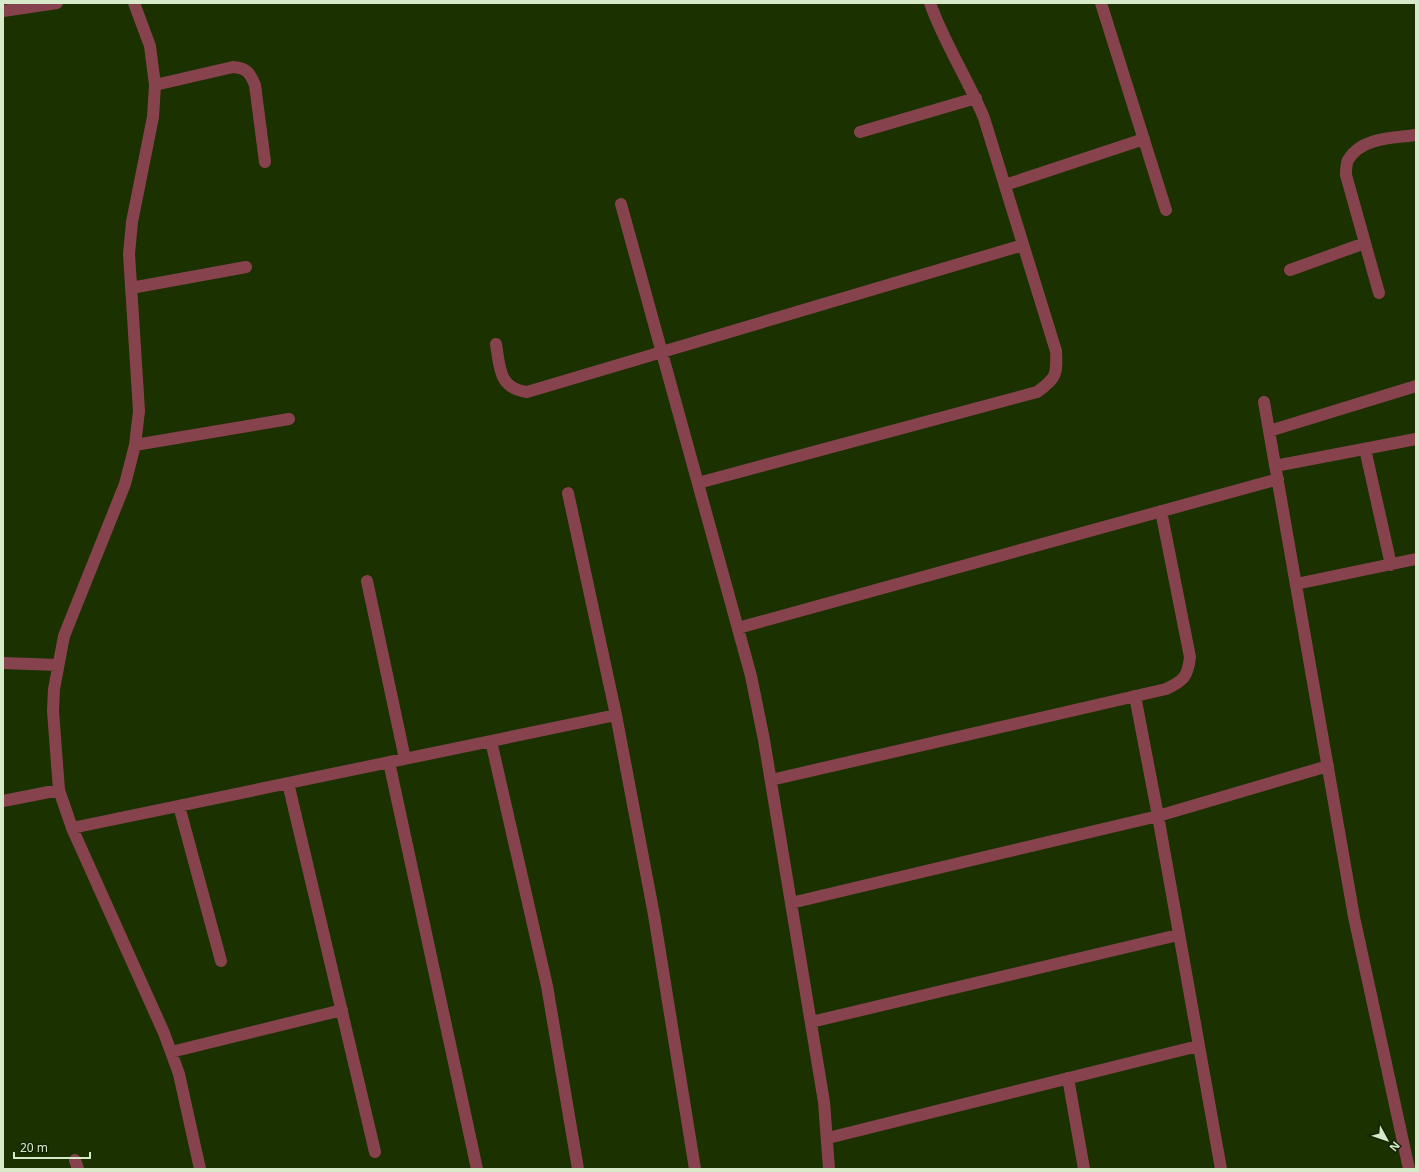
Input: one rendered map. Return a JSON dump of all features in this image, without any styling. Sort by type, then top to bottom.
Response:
[{"type":"street","points":[[3,11],[58,3]]},
{"type":"street","points":[[134,3],[150,46],[155,85],[153,117],[132,222],[129,254],[139,411],[135,445],[125,484],[64,636],[58,665],[52,711],[59,790],[72,828],[171,1052],[179,1074],[200,1169]]},
{"type":"street","points":[[698,483],[1037,392],[1051,383],[1057,369],[1056,351],[1005,185],[976,98],[948,44],[930,3]]},
{"type":"street","points":[[1101,3],[1166,210]]},
{"type":"street","points":[[155,85],[233,67],[243,68],[250,74],[255,85],[265,162]]},
{"type":"street","points":[[860,132],[976,98]]},
{"type":"street","points":[[1379,293],[1346,175],[1347,161],[1356,150],[1371,142],[1416,135]]},
{"type":"street","points":[[1005,185],[1144,139]]},
{"type":"street","points":[[621,204],[751,676],[771,780],[811,1022],[828,1138],[829,1169]]},
{"type":"street","points":[[1290,270],[1365,243]]},
{"type":"street","points":[[496,344],[502,376],[507,385],[517,391],[526,392],[1023,245]]},
{"type":"street","points":[[131,288],[246,267]]},
{"type":"street","points":[[1269,431],[1416,386]]},
{"type":"street","points":[[1264,402],[1354,917],[1409,1169]]},
{"type":"street","points":[[135,445],[289,419]]},
{"type":"street","points":[[1275,466],[1416,439]]},
{"type":"street","points":[[1365,449],[1391,565]]},
{"type":"street","points":[[738,628],[1278,479]]},
{"type":"street","points":[[568,493],[616,715],[661,951],[695,1169]]},
{"type":"street","points":[[771,780],[1166,690],[1180,682],[1188,672],[1190,657],[1161,511]]},
{"type":"street","points":[[1296,584],[1416,559]]},
{"type":"street","points":[[367,582],[404,759]]},
{"type":"street","points":[[3,663],[58,665]]},
{"type":"street","points":[[1135,696],[1221,1169]]},
{"type":"street","points":[[72,828],[616,715]]},
{"type":"street","points":[[491,741],[547,986],[578,1169]]},
{"type":"street","points":[[389,762],[477,1169]]},
{"type":"street","points":[[791,903],[1158,816],[1328,766]]},
{"type":"street","points":[[288,783],[375,1152]]},
{"type":"street","points":[[3,801],[59,790]]},
{"type":"street","points":[[179,806],[221,961]]},
{"type":"street","points":[[811,1022],[1178,934]]},
{"type":"street","points":[[171,1052],[342,1010]]},
{"type":"street","points":[[828,1138],[1198,1046]]},
{"type":"street","points":[[1068,1078],[1084,1169]]}]
